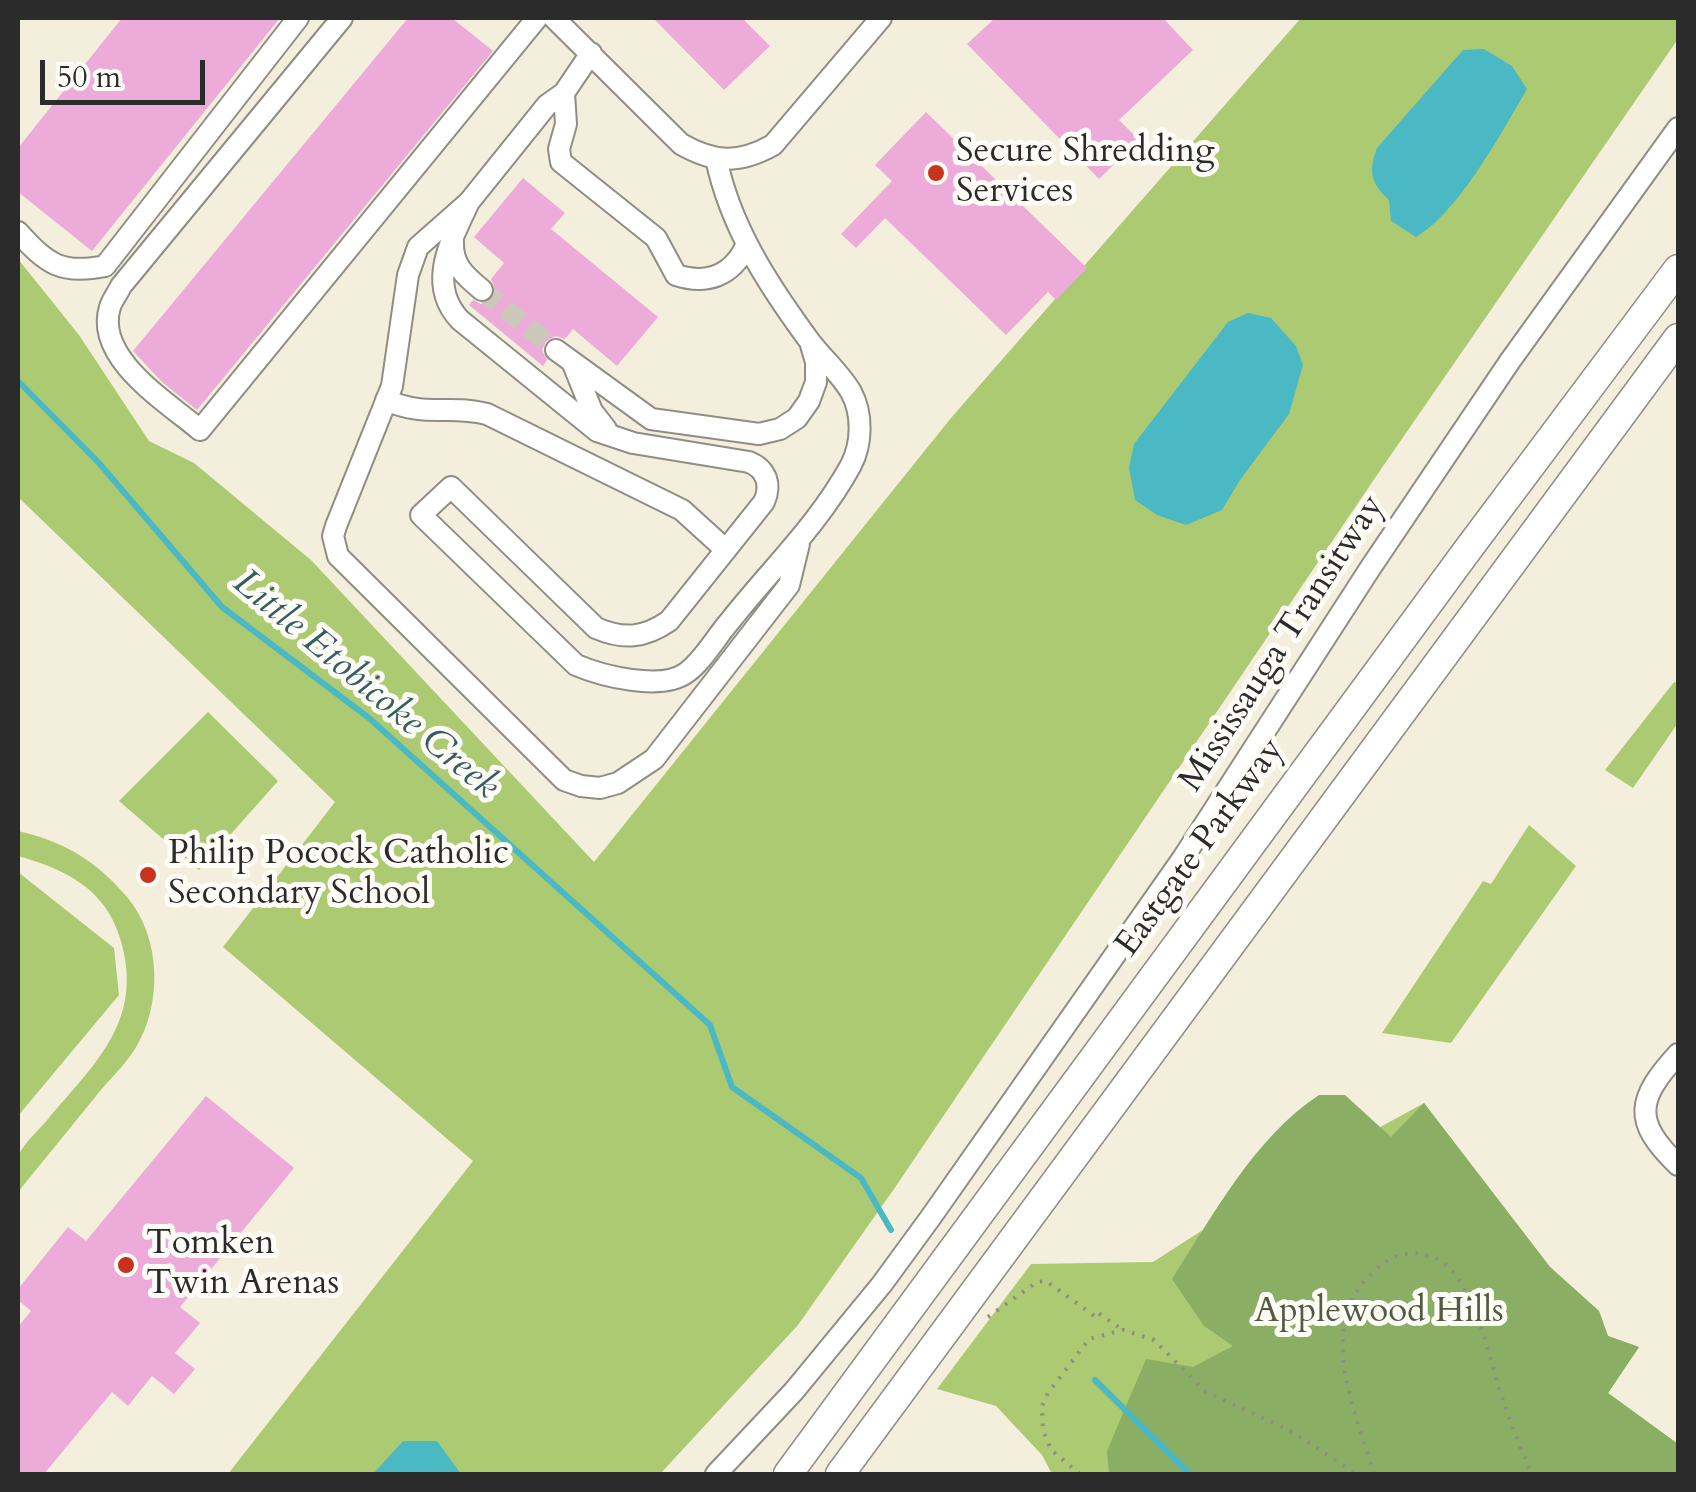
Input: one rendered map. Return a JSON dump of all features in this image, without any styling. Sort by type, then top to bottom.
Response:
[{"type":"main road","name":"Eastgate Parkway","points":[[788,1474],[1678,269]]},
{"type":"main road","points":[[840,1474],[1678,338]]},
{"type":"street","points":[[18,232],[52,265],[71,269],[105,266],[298,18]]},
{"type":"street","points":[[342,18],[121,286],[109,309],[109,337],[120,361],[200,430],[538,18]]},
{"type":"street","points":[[554,18],[681,144],[704,157],[716,158],[753,156],[773,145],[882,18]]},
{"type":"street","points":[[591,53],[564,93],[547,106],[469,202],[428,235],[411,260],[392,386],[336,526],[333,536],[338,556],[564,780],[600,788],[618,783],[654,759],[790,585],[800,542]]},
{"type":"street","points":[[564,93],[566,124],[558,149],[561,162],[656,238],[676,275],[704,280],[718,276],[730,269],[746,246]]},
{"type":"street","name":"Mississauga Transitway","points":[[716,1474],[794,1391],[882,1284],[931,1216],[1184,858],[1371,566],[1510,361],[1678,128]]},
{"type":"street","points":[[469,202],[445,256],[442,281],[447,306],[597,431],[614,439],[756,465],[766,478],[768,494],[669,621],[653,632],[634,637],[614,636],[596,628],[451,487],[421,515],[576,665],[606,675],[671,681],[691,669],[771,569],[800,542],[852,463],[859,440],[859,415],[850,392],[810,342],[746,246],[716,158]]},
{"type":"street","points":[[454,235],[455,261],[461,272],[482,290]]},
{"type":"street","points":[[556,350],[651,419],[760,434],[780,429],[796,418],[809,401],[816,382],[810,342]]},
{"type":"street","points":[[574,364],[592,412],[614,439]]},
{"type":"street","points":[[386,400],[418,411],[470,410],[487,414],[682,510],[726,550]]},
{"type":"street","points":[[1678,1054],[1644,1100],[1644,1123],[1658,1146],[1678,1165]]},
{"type":"path","points":[[1374,1474],[1342,1361],[1342,1324],[1359,1285],[1394,1257],[1417,1253],[1434,1256],[1452,1270],[1467,1293],[1531,1474]]},
{"type":"path","points":[[975,1326],[1037,1282],[1046,1282],[1096,1316],[1098,1313],[1123,1330],[1154,1340],[1206,1392],[1291,1431],[1356,1474]]},
{"type":"path","points":[[1080,1474],[1051,1450],[1042,1406],[1089,1340],[1123,1330]]},
{"type":"green space","points":[[1301,18],[1678,18],[1678,39],[798,1325],[660,1474],[228,1474],[473,1161],[223,947],[335,802],[18,497],[18,259],[79,335],[149,441],[194,463],[311,560],[594,862],[951,418]]},
{"type":"green space","points":[[1674,682],[1678,683],[1678,723],[1633,788],[1605,770]]},
{"type":"green space","points":[[208,712],[278,781],[199,870],[119,801]]},
{"type":"green space","points":[[1529,825],[1576,866],[1451,1043],[1382,1033],[1483,881],[1491,884]]},
{"type":"green space","points":[[18,831],[50,840],[78,854],[127,897],[147,931],[154,992],[135,1049],[18,1192],[19,1154],[112,1037],[126,992],[126,967],[120,938],[104,906],[67,874],[18,856]]},
{"type":"green space","points":[[18,872],[114,948],[119,995],[18,1116]]},
{"type":"green space","name":"Applewood Hills","points":[[1319,1095],[1345,1095],[1391,1137],[1424,1103],[1550,1267],[1599,1311],[1608,1336],[1639,1347],[1608,1393],[1678,1444],[1678,1474],[1109,1474],[1107,1451],[1146,1359],[1193,1367],[1233,1346],[1204,1326],[1172,1279],[1255,1155],[1296,1112]]},
{"type":"green space","name":"Applewood Hills","points":[[1424,1103],[1550,1267],[1599,1311],[1608,1336],[1639,1347],[1608,1393],[1678,1444],[1678,1474],[1052,1474],[1042,1455],[996,1406],[937,1389],[1031,1264],[1153,1262],[1262,1192]]},
{"type":"water","points":[[1484,49],[1512,66],[1527,89],[1463,191],[1432,226],[1416,237],[1391,221],[1389,200],[1373,177],[1377,148],[1463,50]]},
{"type":"water","points":[[1248,313],[1271,318],[1296,346],[1303,365],[1289,414],[1222,510],[1186,525],[1157,515],[1135,500],[1129,468],[1134,444],[1228,322]]},
{"type":"water","points":[[403,1441],[437,1441],[461,1474],[373,1474]]},
{"type":"building","points":[[122,18],[280,18],[92,251],[18,192],[18,148]]},
{"type":"building","points":[[408,18],[452,18],[493,51],[197,410],[162,382],[133,351]]},
{"type":"building","points":[[653,18],[742,18],[770,46],[724,90]]},
{"type":"building","points":[[995,18],[1163,18],[1193,50],[1119,120],[1139,140],[1099,179],[967,44]]},
{"type":"building","points":[[926,112],[1087,268],[1056,300],[1048,292],[1006,335],[885,218],[856,248],[841,234],[892,181],[875,165]]},
{"type":"building","points":[[523,178],[565,213],[551,229],[658,317],[617,366],[573,329],[565,339],[556,336],[546,341],[542,350],[547,360],[543,366],[469,305],[473,300],[481,304],[492,299],[496,291],[491,279],[504,263],[474,237]]},
{"type":"building","name":"Tomken Twin Arenas","points":[[206,1096],[294,1168],[180,1307],[200,1323],[175,1353],[195,1369],[174,1394],[152,1376],[128,1406],[112,1392],[44,1474],[18,1474],[18,1327],[31,1311],[18,1300],[18,1289],[68,1227],[86,1241]]},
{"type":"waterway","name":"Little Etobicoke Creek","points":[[18,381],[99,463],[222,607],[369,718],[710,1025],[732,1087],[861,1178],[891,1230]]},
{"type":"waterway","name":"Little Etobicoke Creek","points":[[1095,1380],[1190,1474]]},
{"type":"tunnel","points":[[482,290],[556,350]]},
{"type":"place","name":"Secure Shredding Services","points":[[936,173]]},
{"type":"place","name":"Philip Pocock Catholic Secondary School","points":[[148,875]]},
{"type":"place","name":"Tomken Twin Arenas","points":[[126,1265]]}]
